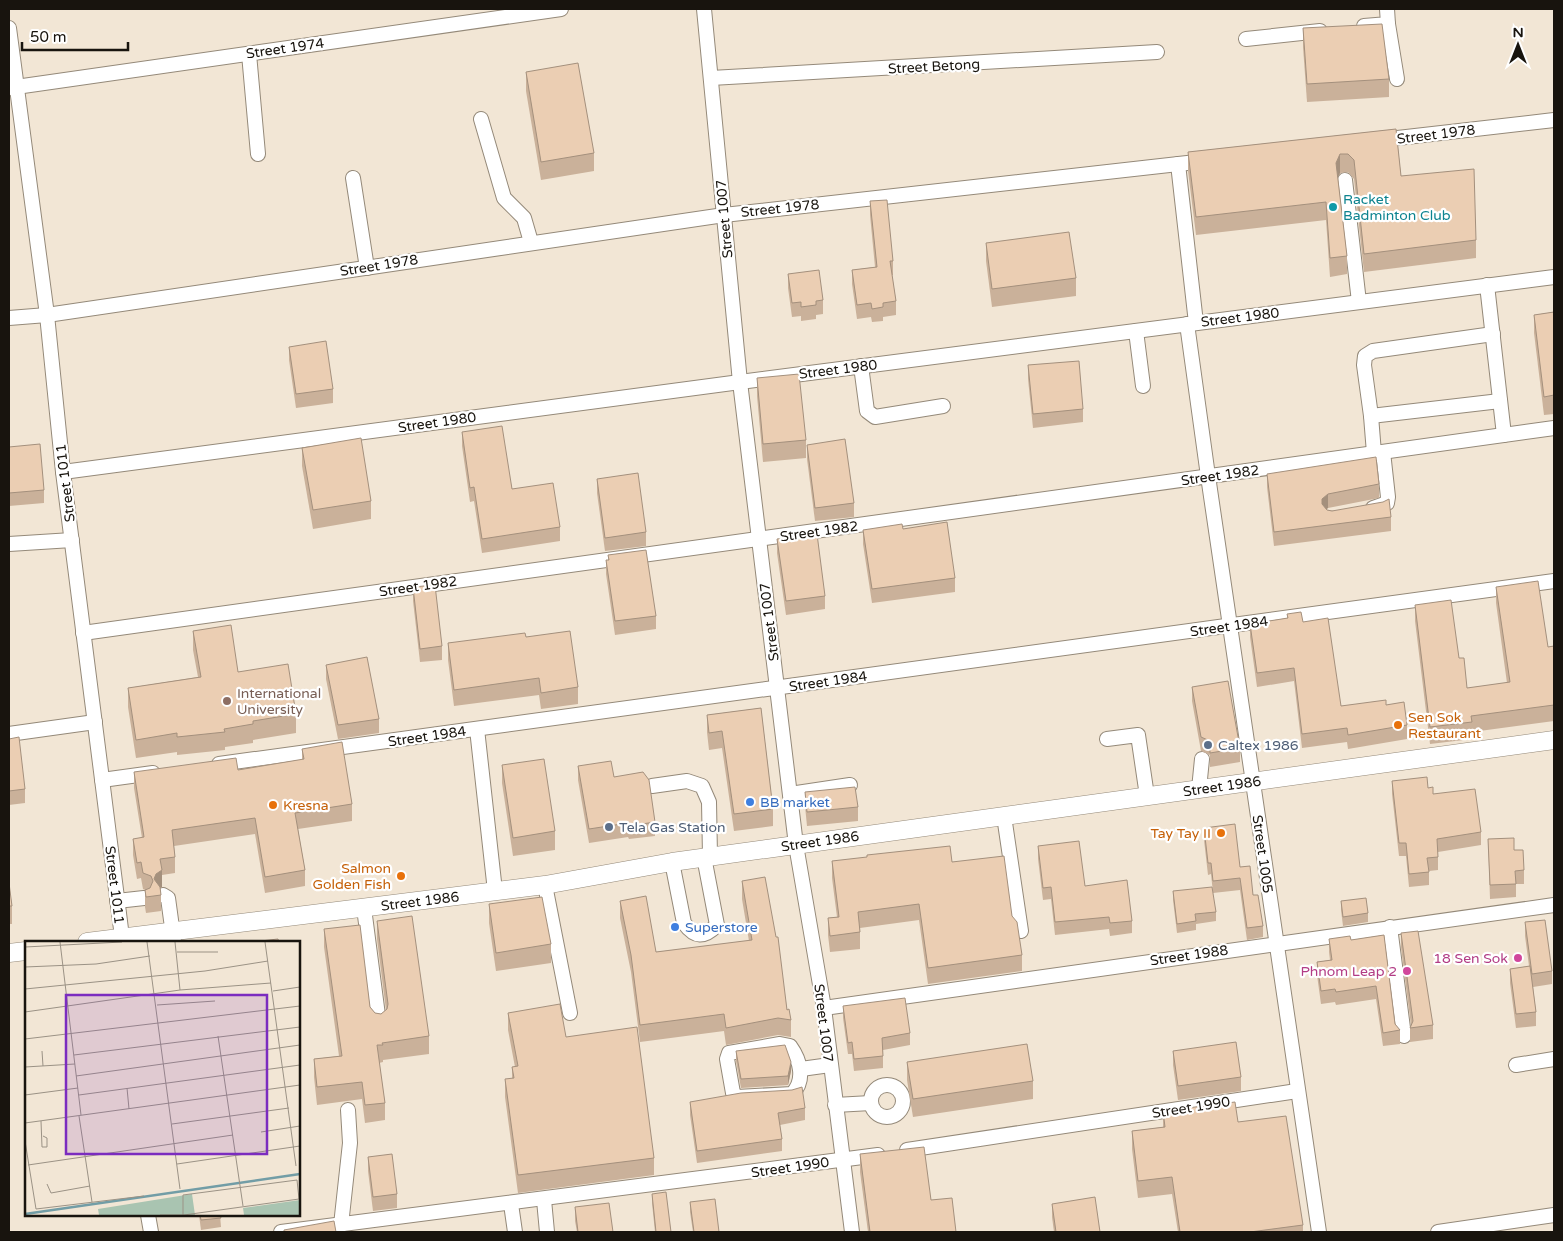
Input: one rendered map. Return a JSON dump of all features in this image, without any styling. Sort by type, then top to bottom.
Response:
[{"type":"main road","name":"Street 1986","points":[[100,941],[173,936],[364,908],[545,885],[672,862],[1554,740]]},
{"type":"main road","points":[[9,953],[25,950]]},
{"type":"street","name":"Street 1974","points":[[12,88],[561,9]]},
{"type":"street","name":"Street 1007","points":[[704,9],[740,382],[777,688],[796,845],[824,1008],[852,1232]]},
{"type":"street","points":[[1387,9],[1398,79]]},
{"type":"street","points":[[1350,28],[1388,24]]},
{"type":"street","name":"Street 1011","points":[[9,28],[12,88],[47,315],[63,472],[117,901],[112,940]]},
{"type":"street","points":[[1246,38],[1331,30]]},
{"type":"street","name":"Street Betong","points":[[711,78],[1156,52]]},
{"type":"street","points":[[249,54],[258,154]]},
{"type":"street","points":[[481,119],[504,198],[524,218],[531,242]]},
{"type":"street","name":"Street 1978","points":[[1366,142],[1554,120]]},
{"type":"street","name":"Street 1978","points":[[9,318],[47,315],[724,215],[1217,159]]},
{"type":"street","name":"Street 1005","points":[[1178,164],[1208,476],[1230,626],[1242,744],[1252,782],[1318,1232]]},
{"type":"street","points":[[353,178],[367,268]]},
{"type":"street","points":[[1345,180],[1359,302]]},
{"type":"street","name":"Street 1980","points":[[63,472],[861,366],[1554,277]]},
{"type":"street","points":[[1487,285],[1504,434]]},
{"type":"street","points":[[1136,331],[1143,386]]},
{"type":"street","points":[[1356,511],[1381,506],[1387,503],[1388,497],[1371,416],[1364,365],[1365,356],[1373,351],[1493,334]]},
{"type":"street","points":[[861,366],[867,411],[874,417],[942,406]]},
{"type":"street","points":[[1371,416],[1500,401]]},
{"type":"street","name":"Street 1982","points":[[83,633],[1554,428]]},
{"type":"street","points":[[9,544],[72,540]]},
{"type":"street","name":"Street 1984","points":[[201,767],[1554,581]]},
{"type":"street","points":[[9,734],[95,722]]},
{"type":"street","points":[[477,729],[495,891]]},
{"type":"street","points":[[1107,739],[1138,735],[1148,796]]},
{"type":"street","points":[[1199,789],[1202,759]]},
{"type":"street","points":[[102,780],[171,771]]},
{"type":"street","points":[[652,786],[687,781],[702,786],[709,802],[707,857],[717,925],[708,934],[697,935],[689,930],[684,923],[672,862]]},
{"type":"street","points":[[790,794],[850,785]]},
{"type":"street","points":[[1004,816],[1021,931]]},
{"type":"street","points":[[545,885],[570,1013]]},
{"type":"street","points":[[163,895],[168,898],[173,936]]},
{"type":"street","points":[[117,901],[144,898]]},
{"type":"street","name":"Street 1988","points":[[824,1008],[1276,942],[1554,904]]},
{"type":"street","points":[[364,908],[379,1023]]},
{"type":"street","points":[[1390,927],[1404,1036]]},
{"type":"street","points":[[780,1044],[790,1046],[797,1056],[801,1070],[797,1089],[792,1094],[737,1097],[733,1093],[730,1082],[727,1059],[729,1053],[736,1050],[780,1044]]},
{"type":"street","points":[[1516,1065],[1554,1059]]},
{"type":"street","points":[[801,1070],[830,1065]]},
{"type":"street","name":"Street 1990","points":[[281,1232],[544,1200],[842,1160],[1297,1091]]},
{"type":"street","points":[[835,1105],[871,1102]]},
{"type":"street","points":[[341,1225],[350,1143],[348,1110]]},
{"type":"street","points":[[544,1200],[546,1232]]},
{"type":"street","points":[[511,1204],[515,1232]]},
{"type":"street","points":[[1438,1232],[1554,1215]]},
{"type":"street","points":[[148,1216],[151,1232]]},
{"type":"building","points":[[1382,24],[1389,79],[1307,84],[1303,28]]},
{"type":"building","points":[[578,63],[594,153],[541,162],[526,72]]},
{"type":"building","name":"Racket Badminton Club","points":[[1396,129],[1401,176],[1474,169],[1476,240],[1364,254],[1354,160],[1348,154],[1340,154],[1336,163],[1347,256],[1330,258],[1326,202],[1196,217],[1188,152]]},
{"type":"building","points":[[887,200],[893,261],[890,261],[896,301],[883,303],[883,307],[872,309],[871,303],[857,305],[852,270],[877,267],[870,201]]},
{"type":"building","points":[[1069,232],[1076,278],[992,289],[986,243]]},
{"type":"building","points":[[819,270],[823,300],[816,301],[816,305],[801,307],[801,302],[792,303],[788,274]]},
{"type":"building","points":[[1554,312],[1554,395],[1544,397],[1534,315]]},
{"type":"building","points":[[326,341],[333,389],[296,394],[289,347]]},
{"type":"building","points":[[1079,361],[1083,409],[1033,414],[1028,365]]},
{"type":"building","points":[[799,374],[806,440],[763,444],[757,378]]},
{"type":"building","points":[[502,426],[512,489],[553,483],[560,527],[482,539],[474,487],[470,488],[462,432]]},
{"type":"building","points":[[361,438],[371,501],[313,510],[302,448]]},
{"type":"building","points":[[845,439],[854,503],[815,508],[807,445]]},
{"type":"building","points":[[40,444],[44,490],[9,493],[9,447]]},
{"type":"building","points":[[1376,457],[1379,484],[1328,494],[1322,499],[1322,504],[1327,510],[1332,511],[1383,502],[1389,499],[1391,517],[1274,532],[1267,474]]},
{"type":"building","points":[[638,473],[646,532],[605,538],[597,479]]},
{"type":"building","points":[[947,522],[955,578],[872,589],[863,530],[902,524],[903,529]]},
{"type":"building","points":[[817,534],[825,596],[786,601],[777,539]]},
{"type":"building","points":[[646,550],[656,616],[615,621],[606,560],[609,560],[608,555]]},
{"type":"building","points":[[1538,581],[1548,647],[1554,646],[1554,705],[1471,716],[1472,722],[1430,727],[1415,605],[1451,600],[1459,658],[1464,658],[1467,688],[1510,682],[1496,587]]},
{"type":"building","points":[[435,585],[442,646],[420,649],[413,587]]},
{"type":"building","points":[[1301,612],[1303,622],[1328,618],[1341,706],[1386,700],[1386,705],[1404,702],[1407,725],[1348,735],[1347,728],[1302,734],[1294,668],[1257,673],[1250,624],[1288,618],[1287,614]]},
{"type":"building","name":"International University","points":[[231,625],[238,672],[288,664],[296,714],[253,721],[253,724],[224,729],[225,732],[177,737],[177,733],[136,740],[128,688],[201,677],[193,631]]},
{"type":"building","points":[[570,631],[578,687],[541,693],[539,678],[454,690],[448,643],[525,633],[526,637]]},
{"type":"building","points":[[367,657],[379,719],[338,725],[326,665]]},
{"type":"building","points":[[1228,681],[1240,748],[1210,753],[1210,741],[1201,737],[1192,687]]},
{"type":"building","points":[[761,708],[773,809],[734,814],[722,731],[709,733],[707,715]]},
{"type":"building","points":[[19,737],[25,789],[9,791],[9,739]]},
{"type":"building","points":[[342,742],[352,804],[295,813],[305,870],[265,877],[255,818],[172,830],[175,857],[160,859],[162,870],[156,874],[154,879],[160,887],[161,895],[146,897],[145,890],[150,888],[153,881],[151,876],[143,873],[141,862],[137,863],[133,839],[144,837],[134,772],[236,758],[238,770],[304,759],[302,749]]},
{"type":"building","points":[[544,759],[555,831],[513,838],[502,765]]},
{"type":"building","points":[[611,761],[614,777],[643,772],[649,780],[655,822],[629,826],[628,823],[589,829],[578,766]]},
{"type":"building","points":[[1427,777],[1428,788],[1433,787],[1433,794],[1475,789],[1481,832],[1437,839],[1438,857],[1427,858],[1429,872],[1409,874],[1406,843],[1399,843],[1392,781]]},
{"type":"building","points":[[855,787],[858,807],[807,812],[805,792]]},
{"type":"building","points":[[1235,824],[1240,867],[1250,866],[1253,895],[1258,895],[1263,926],[1247,928],[1240,878],[1213,881],[1211,863],[1208,863],[1204,828]]},
{"type":"building","points":[[1514,838],[1514,850],[1523,850],[1524,870],[1515,871],[1516,884],[1490,885],[1488,839]]},
{"type":"building","points":[[1079,841],[1085,886],[1127,880],[1132,921],[1110,923],[1109,917],[1055,922],[1051,887],[1043,888],[1038,846]]},
{"type":"building","points":[[950,846],[952,862],[1004,856],[1012,916],[1017,922],[1022,955],[928,968],[919,904],[858,912],[860,932],[830,936],[828,918],[839,917],[832,861],[867,857],[867,855]]},
{"type":"building","points":[[765,877],[776,937],[778,937],[787,1010],[789,1009],[791,1020],[778,1018],[726,1028],[724,1014],[640,1025],[631,955],[620,901],[646,896],[656,952],[752,940],[742,881]]},
{"type":"building","points":[[9,883],[12,906],[9,906]]},
{"type":"building","points":[[1212,887],[1216,912],[1195,914],[1196,921],[1177,924],[1173,891]]},
{"type":"building","points":[[542,897],[551,944],[496,953],[489,904]]},
{"type":"building","points":[[1366,898],[1368,913],[1343,917],[1341,901]]},
{"type":"building","points":[[412,916],[429,1036],[377,1045],[385,1103],[365,1105],[362,1082],[317,1087],[314,1059],[342,1056],[324,929],[360,925],[370,1007],[375,1013],[381,1014],[387,1009],[388,1004],[377,921]]},
{"type":"building","points":[[1545,920],[1552,971],[1532,974],[1525,922]]},
{"type":"building","points":[[1418,931],[1433,1025],[1410,1028],[1413,1021],[1401,933]]},
{"type":"building","points":[[1384,935],[1395,1024],[1400,1030],[1383,1033],[1376,986],[1336,992],[1335,989],[1321,991],[1317,962],[1332,960],[1329,939],[1350,936],[1351,940]]},
{"type":"building","points":[[278,939],[279,941],[261,941]]},
{"type":"building","points":[[1530,966],[1536,1012],[1516,1014],[1510,969]]},
{"type":"building","points":[[905,998],[910,1033],[882,1038],[883,1056],[854,1059],[852,1042],[848,1043],[843,1006]]},
{"type":"building","points":[[560,1004],[566,1037],[637,1027],[654,1158],[518,1175],[505,1079],[514,1078],[512,1067],[518,1066],[508,1013]]},
{"type":"building","points":[[1236,1042],[1241,1077],[1178,1086],[1173,1051]]},
{"type":"building","points":[[1027,1044],[1033,1081],[913,1099],[907,1062]]},
{"type":"building","points":[[785,1045],[791,1062],[788,1076],[741,1079],[736,1051]]},
{"type":"building","points":[[802,1087],[805,1108],[778,1113],[782,1139],[697,1151],[690,1102],[741,1093],[792,1090]]},
{"type":"building","points":[[1235,1102],[1238,1122],[1286,1116],[1303,1225],[1250,1232],[1180,1232],[1172,1177],[1138,1181],[1132,1131],[1165,1127],[1163,1111]]},
{"type":"building","points":[[924,1147],[931,1200],[952,1198],[956,1232],[870,1232],[860,1154]]},
{"type":"building","points":[[392,1154],[397,1194],[373,1197],[368,1157]]},
{"type":"building","points":[[666,1192],[671,1232],[656,1232],[652,1194]]},
{"type":"building","points":[[1095,1197],[1100,1232],[1056,1232],[1052,1204]]},
{"type":"building","points":[[715,1199],[719,1232],[694,1232],[690,1202]]},
{"type":"building","points":[[609,1203],[613,1232],[578,1232],[575,1207]]},
{"type":"building","points":[[200,1216],[220,1216],[221,1218],[201,1220]]},
{"type":"building","points":[[334,1221],[336,1232],[284,1232],[284,1230]]},
{"type":"place","name":"Racket Badminton Club","points":[[1333,207]]},
{"type":"place","name":"International University","points":[[227,701]]},
{"type":"place","name":"Sen Sok Restaurant","points":[[1398,725]]},
{"type":"place","name":"Caltex 1986","points":[[1208,745]]},
{"type":"place","name":"BB market","points":[[750,802]]},
{"type":"place","name":"Kresna","points":[[273,805]]},
{"type":"place","name":"Tela Gas Station","points":[[609,827]]},
{"type":"place","name":"Tay Tay II","points":[[1221,833]]},
{"type":"place","name":"Salmon Golden Fish","points":[[401,876]]},
{"type":"place","name":"Superstore","points":[[675,927]]},
{"type":"place","name":"18 Sen Sok","points":[[1518,958]]},
{"type":"place","name":"Phnom Leap 2","points":[[1407,971]]}]
